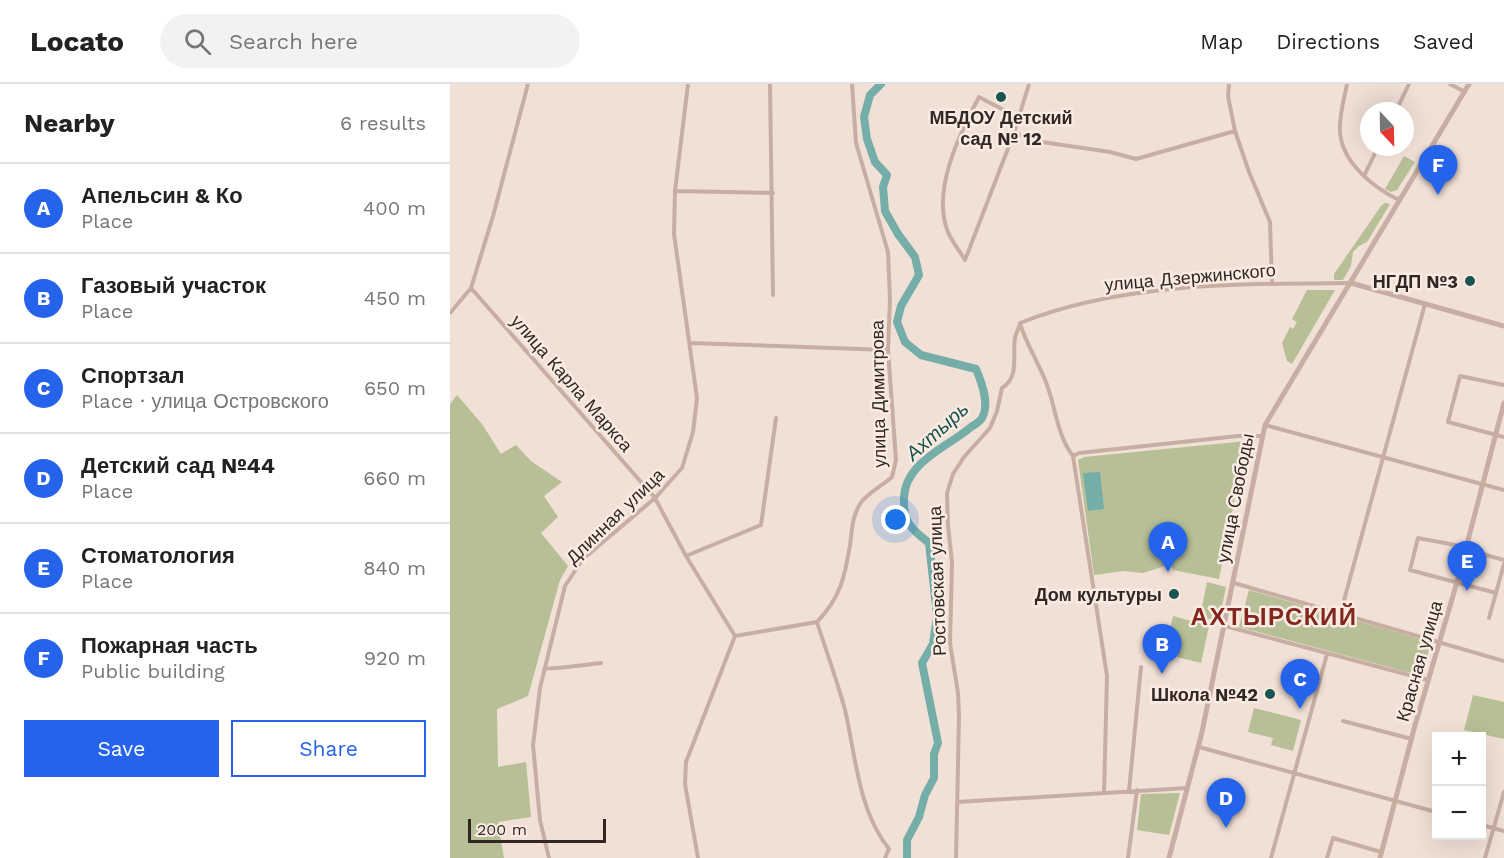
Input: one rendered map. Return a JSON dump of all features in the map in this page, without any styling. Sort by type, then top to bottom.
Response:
[{"type":"street","points":[[450,312],[471,288],[494,216],[528,84]]},
{"type":"street","name":"Длинная улица","points":[[549,858],[540,820],[533,745],[540,688],[565,586],[584,560],[655,498],[682,468],[693,432],[697,398],[674,234],[675,191],[688,84]]},
{"type":"street","points":[[770,84],[773,295]]},
{"type":"street","name":"улица Димитрова","points":[[818,622],[832,607],[841,586],[848,561],[853,518],[861,502],[892,477],[896,460],[888,350],[890,300],[888,252],[856,143],[852,84]]},
{"type":"street","points":[[1019,118],[979,97],[964,125],[943,188],[943,205],[948,232],[965,260],[1014,133],[1019,118],[1029,84]]},
{"type":"street","points":[[1229,84],[1228,96],[1235,131],[1270,222],[1272,283]]},
{"type":"street","points":[[1347,84],[1340,132],[1344,150],[1364,176],[1385,193],[1399,200]]},
{"type":"street","points":[[1400,102],[1409,84]]},
{"type":"street","points":[[1450,84],[1465,92]]},
{"type":"street","name":"улица Свободы","points":[[1169,858],[1199,747],[1265,425],[1469,84]]},
{"type":"street","points":[[1014,133],[1042,142],[1110,152],[1136,159],[1235,131]]},
{"type":"street","points":[[1364,176],[1374,156]]},
{"type":"street","points":[[675,191],[773,193]]},
{"type":"street","name":"улица Дзержинского","points":[[1020,323],[1090,302],[1154,292],[1232,284],[1351,283],[1504,326]]},
{"type":"street","name":"улица Карла Маркса","points":[[471,288],[655,498],[686,556],[735,636]]},
{"type":"street","points":[[1340,615],[1425,304]]},
{"type":"street","points":[[1020,323],[1047,385],[1061,435],[1073,456],[1107,676],[1104,793]]},
{"type":"street","name":"Ростовская улица","points":[[956,858],[959,717],[958,693],[950,643],[952,563],[947,493],[953,474],[964,457],[990,428],[998,411],[1002,388],[1008,384],[1014,373],[1016,338],[1020,323]]},
{"type":"street","points":[[690,343],[888,350]]},
{"type":"street","points":[[1504,386],[1460,376],[1448,422],[1504,436]]},
{"type":"street","name":"Красная улица","points":[[1381,855],[1504,403]]},
{"type":"street","points":[[686,556],[761,525],[776,418]]},
{"type":"street","points":[[1265,425],[1504,490]]},
{"type":"street","points":[[1073,456],[1079,453],[1238,436],[1263,436]]},
{"type":"street","points":[[1466,548],[1418,538],[1410,570],[1496,593]]},
{"type":"street","points":[[1479,553],[1504,562],[1489,618]]},
{"type":"street","points":[[1234,583],[1504,661]]},
{"type":"street","points":[[698,858],[685,784],[686,762],[735,636],[818,622],[844,709],[862,795],[879,838],[889,849],[885,858]]},
{"type":"street","points":[[1225,626],[1428,680]]},
{"type":"street","points":[[1271,858],[1327,654]]},
{"type":"street","points":[[545,668],[551,670],[564,666],[601,663]]},
{"type":"street","points":[[1129,791],[1141,667]]},
{"type":"street","points":[[1343,721],[1412,739]]},
{"type":"street","points":[[1199,747],[1432,811]]},
{"type":"street","points":[[957,802],[1188,788]]},
{"type":"street","points":[[1128,858],[1137,790]]},
{"type":"street","points":[[1485,858],[1504,792]]},
{"type":"street","points":[[1486,826],[1504,831]]},
{"type":"street","points":[[1327,858],[1333,838],[1381,855]]},
{"type":"green space","points":[[1404,156],[1415,162],[1397,190],[1391,192],[1385,189]]},
{"type":"green space","points":[[1385,203],[1390,204],[1367,242],[1353,252],[1351,266],[1343,280],[1334,280],[1334,274]]},
{"type":"green space","points":[[1307,290],[1335,290],[1292,364],[1287,361],[1282,343],[1290,327],[1293,329],[1297,322],[1292,319]]},
{"type":"green space","points":[[457,395],[482,424],[501,454],[516,445],[531,461],[562,482],[544,496],[558,517],[541,533],[568,566],[560,580],[528,696],[497,709],[498,767],[526,762],[531,817],[498,822],[504,858],[450,858],[450,404]]},
{"type":"green space","points":[[1246,441],[1219,579],[1173,570],[1171,564],[1143,573],[1124,571],[1094,575],[1078,460],[1084,457]]},
{"type":"green space","points":[[1207,582],[1226,587],[1219,621],[1200,617]]},
{"type":"green space","points":[[1249,590],[1431,642],[1422,676],[1239,627]]},
{"type":"green space","points":[[1173,616],[1209,626],[1201,663],[1177,657],[1167,641]]},
{"type":"green space","points":[[1473,695],[1504,702],[1504,739],[1486,735],[1486,732],[1464,730]]},
{"type":"green space","points":[[1254,708],[1301,720],[1293,751],[1271,745],[1273,738],[1248,732]]},
{"type":"green space","points":[[1180,793],[1169,835],[1137,830],[1141,794]]},
{"type":"water","points":[[1100,472],[1104,509],[1088,511],[1083,473]]},
{"type":"waterway","name":"Ахтырь","points":[[881,84],[870,95],[864,117],[867,139],[875,162],[887,175],[883,187],[885,211],[915,257],[919,275],[901,306],[897,322],[905,342],[921,355],[976,369],[985,400],[981,419],[929,456],[906,485],[904,506],[907,519],[917,533],[929,543],[937,616],[933,644],[922,663],[938,743],[934,754],[934,778],[925,795],[919,817],[907,840],[907,858]]},
{"type":"place","name":"МБДОУ Детский сад № 12","points":[[1001,97]]},
{"type":"place","name":"Пожарная часть","points":[[1438,195]]},
{"type":"place","name":"НГДП №3","points":[[1470,281]]},
{"type":"place","name":"Апельсин & Ко","points":[[1168,572]]},
{"type":"place","name":"Стоматология","points":[[1467,591]]},
{"type":"place","name":"Дом культуры","points":[[1174,594]]},
{"type":"place","name":"Газовый участок","points":[[1162,674]]},
{"type":"place","name":"Школа №42","points":[[1270,694]]},
{"type":"place","name":"Спортзал","points":[[1300,709]]},
{"type":"place","name":"Детский сад №44","points":[[1226,828]]},
{"type":"district","name":"АХТЫРСКИЙ","points":[[1274,617]]}]
